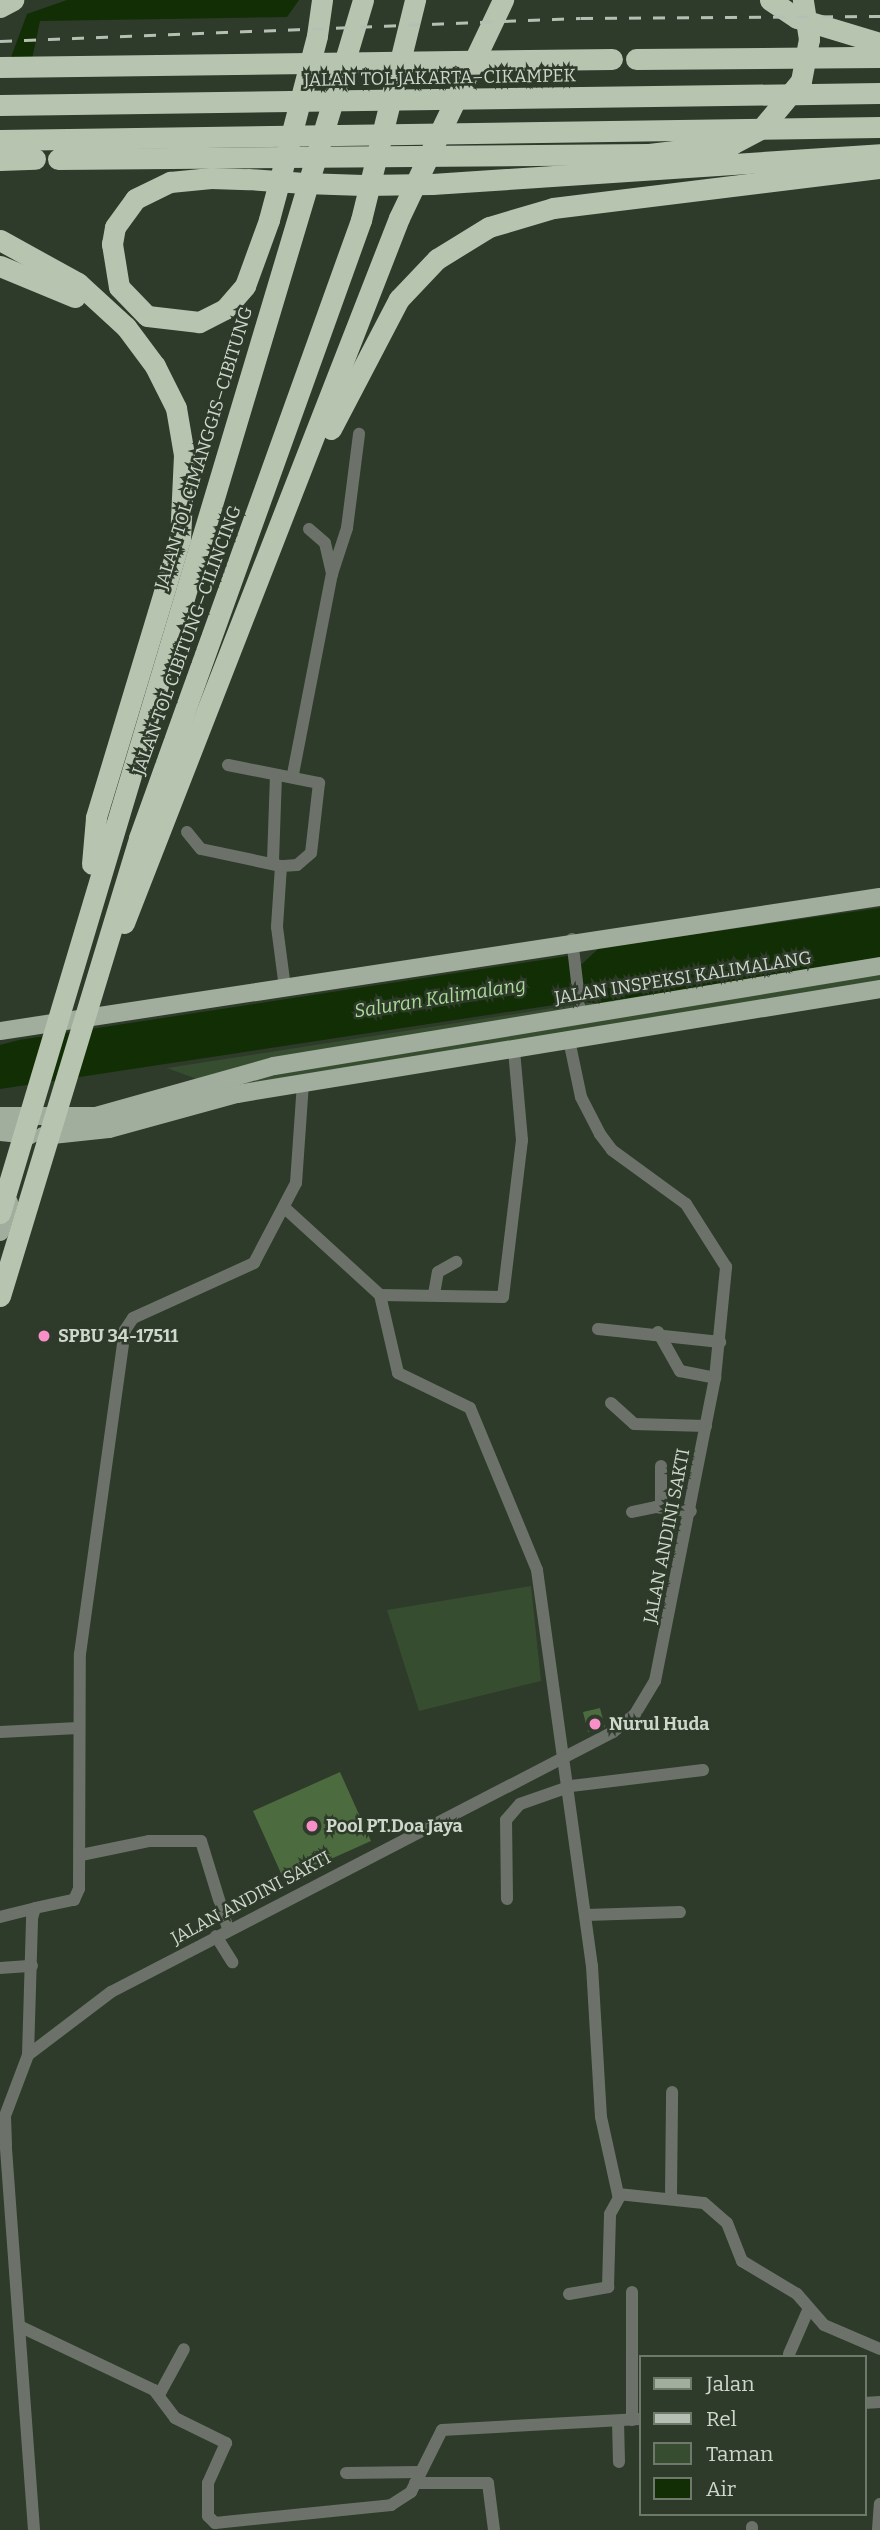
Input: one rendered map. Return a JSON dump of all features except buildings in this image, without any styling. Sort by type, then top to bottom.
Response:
[{"type":"highway","points":[[0,7],[13,0]]},
{"type":"highway","points":[[323,0],[317,36],[269,219],[245,286],[213,317],[186,324],[159,320],[136,308],[119,287],[112,259],[115,227],[135,199],[170,182],[432,184],[880,154]]},
{"type":"highway","name":"JALAN TOL CIMANGGIS–CIBITUNG","points":[[88,908],[354,37],[363,0]]},
{"type":"highway","name":"JALAN TOL CIBITUNG–CILINCING","points":[[0,1213],[361,220],[415,0]]},
{"type":"highway","points":[[74,1013],[147,876],[249,603],[399,218],[503,0]]},
{"type":"highway","points":[[770,0],[797,18],[880,43]]},
{"type":"highway","points":[[58,159],[649,153],[732,144],[762,128],[801,81],[809,47],[803,0]]},
{"type":"highway","points":[[636,59],[880,57]]},
{"type":"highway","points":[[0,67],[612,59]]},
{"type":"highway","name":"JALAN TOL JAKARTA–CIKAMPEK","points":[[0,106],[880,93]]},
{"type":"highway","points":[[0,115],[880,104]]},
{"type":"highway","points":[[0,127],[880,116]]},
{"type":"highway","points":[[0,140],[880,127]]},
{"type":"highway","points":[[0,160],[35,159]]},
{"type":"highway","points":[[249,603],[381,328],[419,276],[462,241],[553,208],[880,168]]},
{"type":"highway","points":[[0,240],[78,283],[126,327],[155,366],[176,408],[185,496],[177,549],[96,818],[88,908]]},
{"type":"highway","points":[[0,266],[61,289],[126,327]]},
{"type":"highway","name":"JALAN TOL CIBITUNG–CILINCING","points":[[0,1296],[74,1013],[88,908]]},
{"type":"main road","points":[[0,1031],[74,1013],[285,988],[572,939],[876,895]]},
{"type":"main road","name":"JALAN INSPEKSI KALIMALANG","points":[[0,1132],[36,1135],[109,1129],[285,1064],[581,1012],[880,967]]},
{"type":"main road","name":"JALAN INSPEKSI KALIMALANG","points":[[0,1116],[44,1109],[96,1116],[208,1092],[303,1084],[880,989]]},
{"type":"main road","points":[[0,1278],[36,1135],[74,1013]]},
{"type":"main road","points":[[0,1232],[36,1135]]},
{"type":"street","points":[[293,774],[332,574],[345,539],[359,434]]},
{"type":"street","points":[[309,529],[325,543],[332,574]]},
{"type":"street","points":[[187,832],[201,849],[277,863],[305,861],[314,843],[319,783],[293,774],[276,777],[228,765]]},
{"type":"street","points":[[276,777],[277,927],[285,988]]},
{"type":"street","points":[[572,939],[581,1012]]},
{"type":"street","name":"JALAN ANDINI SAKTI","points":[[28,2055],[111,1992],[564,1758],[626,1722],[655,1681],[691,1511],[728,1296],[720,1249],[687,1204],[612,1150],[600,1134],[581,1097],[569,1040]]},
{"type":"street","points":[[380,1295],[434,1294],[495,1300],[505,1293],[522,1140],[514,1051]]},
{"type":"street","points":[[0,1917],[74,1900],[81,1855],[78,1728],[89,1562],[125,1330],[133,1318],[246,1270],[287,1210],[300,1161],[303,1084]]},
{"type":"street","points":[[287,1210],[380,1295],[393,1365],[406,1380],[470,1408],[498,1488],[522,1523],[548,1619],[586,1915],[601,2117],[620,2196],[610,2218],[608,2287],[569,2294]]},
{"type":"street","points":[[434,1294],[438,1272],[456,1262]]},
{"type":"street","points":[[598,1329],[658,1332],[720,1342]]},
{"type":"street","points":[[658,1332],[680,1371],[715,1378]]},
{"type":"street","points":[[611,1403],[634,1424],[706,1426]]},
{"type":"street","points":[[661,1466],[661,1507]]},
{"type":"street","points":[[632,1512],[661,1507],[691,1511]]},
{"type":"street","points":[[0,1732],[78,1728]]},
{"type":"street","points":[[507,1899],[509,1812],[571,1786],[703,1770]]},
{"type":"street","points":[[81,1855],[149,1841],[201,1841],[222,1933],[232,1962]]},
{"type":"street","points":[[34,2530],[25,2328],[5,2116],[28,2055],[35,1909]]},
{"type":"street","points":[[586,1915],[680,1912]]},
{"type":"street","points":[[0,1968],[32,1966]]},
{"type":"street","points":[[671,2196],[672,2092]]},
{"type":"street","points":[[620,2196],[671,2196],[714,2209],[730,2228],[738,2258],[809,2308],[824,2325],[880,2349]]},
{"type":"street","points":[[597,2219],[610,2218]]},
{"type":"street","points":[[25,2328],[159,2395],[174,2418],[226,2443],[208,2483],[210,2520],[245,2525],[391,2505],[417,2478],[442,2430],[636,2419],[632,2292]]},
{"type":"street","points":[[789,2354],[809,2308]]},
{"type":"street","points":[[159,2395],[184,2349]]},
{"type":"street","points":[[618,2421],[619,2462]]},
{"type":"street","points":[[346,2473],[488,2483],[494,2530]]},
{"type":"street","points":[[878,2530],[879,2501]]},
{"type":"green space","points":[[880,957],[880,989],[237,1094],[167,1068]]},
{"type":"green space","points":[[531,1586],[541,1681],[419,1711],[387,1610]]},
{"type":"water","points":[[67,0],[299,0],[287,17],[40,21],[32,59],[10,60],[27,14]]},
{"type":"water","name":"Saluran Kalimalang","points":[[880,908],[880,957],[599,1004],[580,1001],[0,1089],[0,1045],[19,1040],[568,956],[572,966],[582,964],[599,948]]},
{"type":"railway","points":[[0,41],[581,18],[880,16]]},
{"type":"place","name":"SPBU 34-17511","points":[[44,1336]]},
{"type":"place","name":"Nurul Huda","points":[[595,1724]]},
{"type":"place","name":"Pool PT.Doa Jaya","points":[[312,1826]]}]
